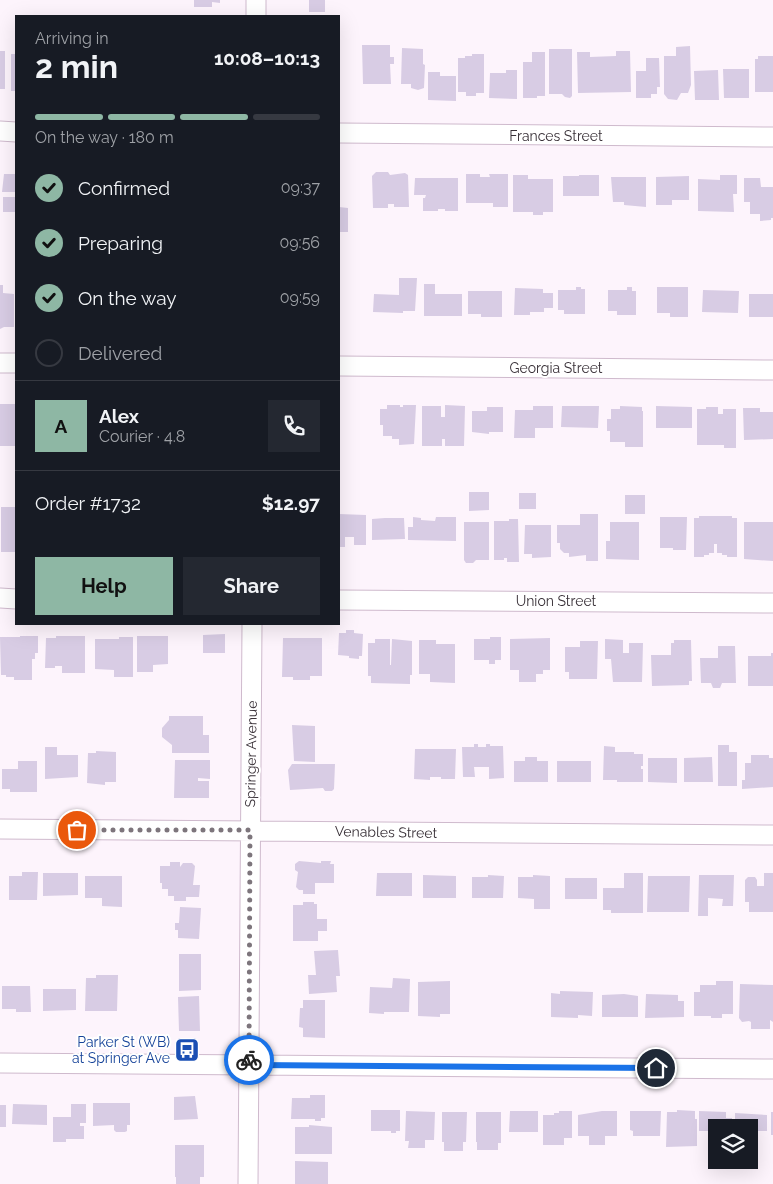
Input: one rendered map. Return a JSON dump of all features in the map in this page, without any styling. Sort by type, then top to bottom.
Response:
[{"type":"street","points":[[256,0],[256,15]]},
{"type":"street","points":[[0,132],[15,132]]},
{"type":"street","name":"Frances Street","points":[[340,133],[773,138]]},
{"type":"street","points":[[0,363],[15,364]]},
{"type":"street","name":"Georgia Street","points":[[340,366],[773,370]]},
{"type":"street","points":[[0,598],[15,598]]},
{"type":"street","name":"Union Street","points":[[340,600],[773,603]]},
{"type":"street","name":"Springer Avenue","points":[[248,1184],[252,625]]},
{"type":"street","name":"Venables Street","points":[[0,829],[773,835]]},
{"type":"street","points":[[0,1063],[773,1069]]},
{"type":"building","points":[[194,0],[220,0],[220,3],[212,2],[212,7],[194,7]]},
{"type":"building","points":[[309,0],[325,0],[325,12],[309,12]]},
{"type":"building","points":[[362,45],[390,45],[390,57],[394,57],[394,64],[390,64],[391,84],[363,84]]},
{"type":"building","points":[[690,46],[691,85],[688,93],[681,93],[677,100],[668,99],[664,94],[664,56],[676,56],[676,47]]},
{"type":"building","points":[[402,48],[423,49],[423,64],[425,65],[424,88],[418,90],[411,88],[411,84],[401,84]]},
{"type":"building","points":[[549,49],[572,49],[572,96],[570,98],[562,94],[549,94]]},
{"type":"building","points":[[0,51],[5,51],[5,89],[0,89]]},
{"type":"building","points":[[616,51],[630,51],[631,92],[578,93],[577,52],[590,52],[590,57],[616,56]]},
{"type":"building","points":[[532,52],[545,52],[545,96],[523,98],[523,62],[532,62]]},
{"type":"building","points":[[11,54],[15,54],[15,91],[11,91]]},
{"type":"building","points":[[472,54],[484,54],[484,93],[476,93],[476,96],[466,96],[466,92],[458,92],[458,58],[472,56]]},
{"type":"building","points":[[758,56],[773,56],[773,92],[755,92],[755,59],[758,59]]},
{"type":"building","points":[[646,58],[659,58],[660,87],[657,87],[657,94],[651,94],[651,98],[636,98],[636,71],[646,71]]},
{"type":"building","points":[[723,69],[749,69],[749,98],[724,98]]},
{"type":"building","points":[[506,70],[517,70],[517,99],[489,98],[490,73],[506,73]]},
{"type":"building","points":[[718,70],[719,100],[695,100],[694,71]]},
{"type":"building","points":[[428,72],[440,72],[440,76],[456,76],[456,101],[428,100]]},
{"type":"building","points":[[376,172],[388,172],[390,175],[405,173],[408,175],[409,207],[394,207],[394,204],[388,204],[388,208],[373,208],[372,176]]},
{"type":"building","points":[[4,174],[15,174],[15,192],[2,192]]},
{"type":"building","points":[[466,174],[480,174],[480,177],[490,177],[489,174],[508,174],[508,207],[493,207],[493,203],[466,203]]},
{"type":"building","points":[[513,175],[528,175],[528,179],[553,179],[553,212],[533,215],[533,212],[513,212]]},
{"type":"building","points":[[599,175],[599,196],[563,196],[563,176]]},
{"type":"building","points":[[720,175],[737,175],[737,194],[733,194],[734,212],[698,211],[698,179],[720,180]]},
{"type":"building","points":[[689,176],[689,200],[672,200],[672,205],[656,205],[656,177]]},
{"type":"building","points":[[611,177],[646,177],[646,207],[624,205],[624,202],[613,202]]},
{"type":"building","points":[[415,178],[458,178],[458,211],[438,209],[438,211],[423,211],[423,198],[426,195],[414,195]]},
{"type":"building","points":[[744,178],[760,178],[761,187],[773,187],[773,218],[771,220],[760,221],[760,214],[750,214],[750,202],[744,202]]},
{"type":"building","points":[[3,197],[15,197],[15,212],[3,212]]},
{"type":"building","points":[[340,207],[348,208],[348,232],[340,232]]},
{"type":"building","points":[[399,278],[417,278],[415,311],[403,311],[403,313],[373,312],[374,294],[399,295]]},
{"type":"building","points":[[424,284],[435,284],[435,294],[462,294],[462,316],[424,316]]},
{"type":"building","points":[[0,285],[3,285],[3,293],[14,294],[14,327],[0,329]]},
{"type":"building","points":[[576,287],[585,289],[585,314],[564,314],[564,310],[558,310],[558,290],[576,290]]},
{"type":"building","points":[[627,287],[632,287],[632,291],[636,291],[636,315],[617,315],[617,311],[608,311],[608,290],[627,290]]},
{"type":"building","points":[[657,287],[688,287],[688,317],[670,317],[670,313],[657,313]]},
{"type":"building","points":[[515,288],[543,289],[543,293],[553,293],[553,308],[544,308],[544,312],[530,312],[530,315],[514,315]]},
{"type":"building","points":[[703,290],[739,291],[738,313],[702,312]]},
{"type":"building","points":[[468,291],[502,291],[502,317],[481,317],[481,314],[468,314]]},
{"type":"building","points":[[749,294],[773,294],[773,317],[749,317]]},
{"type":"building","points":[[0,404],[15,404],[15,446],[0,446]]},
{"type":"building","points":[[387,405],[400,405],[400,407],[403,407],[403,405],[416,405],[414,444],[399,445],[399,439],[392,439],[392,436],[383,436],[383,425],[380,425],[380,409],[387,409]]},
{"type":"building","points":[[445,405],[465,406],[464,446],[445,446],[445,439],[442,439],[442,446],[422,446],[422,406],[441,406],[441,417],[445,417]]},
{"type":"building","points":[[533,406],[553,406],[553,428],[535,428],[535,438],[514,438],[515,410],[533,410]]},
{"type":"building","points":[[562,406],[599,406],[598,428],[561,427]]},
{"type":"building","points":[[620,406],[642,407],[643,447],[625,447],[625,442],[610,442],[610,431],[607,431],[607,419],[611,419],[611,409],[620,409]]},
{"type":"building","points":[[656,406],[692,407],[692,428],[656,428]]},
{"type":"building","points":[[487,407],[503,407],[503,432],[489,432],[489,434],[472,432],[472,411],[487,411]]},
{"type":"building","points":[[706,407],[718,407],[718,414],[723,414],[723,409],[736,409],[736,448],[724,448],[724,445],[697,445],[697,409],[706,409]]},
{"type":"building","points":[[743,408],[760,408],[760,412],[773,412],[773,439],[744,440]]},
{"type":"building","points":[[469,492],[489,492],[489,510],[469,511]]},
{"type":"building","points":[[519,493],[536,493],[536,509],[519,509]]},
{"type":"building","points":[[625,495],[645,495],[645,514],[625,514]]},
{"type":"building","points":[[1,507],[15,507],[15,552],[1,552]]},
{"type":"building","points":[[340,514],[366,515],[366,545],[354,545],[354,537],[345,537],[345,547],[340,547]]},
{"type":"building","points":[[580,514],[598,514],[598,561],[586,561],[586,555],[569,557],[569,553],[564,553],[560,549],[560,543],[557,543],[557,525],[580,525]]},
{"type":"building","points":[[699,516],[732,516],[732,518],[737,518],[737,557],[727,557],[727,555],[722,555],[722,553],[717,553],[717,544],[714,544],[714,553],[704,555],[704,557],[694,557],[694,518],[699,518]]},
{"type":"building","points":[[413,517],[421,518],[421,520],[435,521],[436,517],[456,517],[456,541],[408,540],[408,527],[413,527]]},
{"type":"building","points":[[660,517],[687,517],[686,550],[660,548]]},
{"type":"building","points":[[404,518],[405,539],[372,540],[372,519]]},
{"type":"building","points":[[509,519],[518,519],[519,562],[507,562],[507,558],[504,558],[504,560],[494,560],[494,521],[509,521]]},
{"type":"building","points":[[464,522],[489,522],[489,560],[476,560],[473,563],[466,563],[464,560]]},
{"type":"building","points":[[610,522],[639,522],[639,560],[606,559],[606,541],[610,541]]},
{"type":"building","points":[[744,522],[773,522],[773,561],[744,559]]},
{"type":"building","points":[[525,525],[551,525],[551,557],[532,558],[532,554],[524,554]]},
{"type":"building","points":[[346,630],[354,630],[354,633],[363,634],[362,656],[359,656],[359,659],[338,655],[339,633],[346,633]]},
{"type":"building","points":[[225,634],[225,653],[203,653],[203,635]]},
{"type":"building","points":[[38,636],[38,653],[35,653],[35,659],[32,659],[32,680],[14,680],[14,677],[1,675],[0,637]]},
{"type":"building","points":[[56,636],[85,636],[85,673],[62,673],[62,666],[45,668],[46,638],[56,638]]},
{"type":"building","points":[[137,636],[168,636],[168,664],[153,665],[153,672],[137,672]]},
{"type":"building","points":[[119,637],[133,637],[133,677],[114,677],[114,670],[95,669],[95,639],[119,639]]},
{"type":"building","points":[[490,637],[501,637],[501,660],[495,660],[495,664],[489,664],[489,660],[474,660],[474,639],[490,639]]},
{"type":"building","points":[[283,638],[322,638],[322,676],[310,676],[310,680],[293,680],[293,677],[282,677]]},
{"type":"building","points":[[550,638],[550,670],[543,670],[543,674],[536,674],[536,682],[519,682],[519,670],[510,670],[510,639]]},
{"type":"building","points":[[375,639],[390,639],[390,665],[392,639],[412,641],[412,675],[410,675],[410,684],[371,683],[371,676],[368,676],[368,643],[375,643]]},
{"type":"building","points":[[605,639],[623,640],[623,653],[629,653],[629,643],[643,643],[642,682],[613,682],[611,659],[605,659]]},
{"type":"building","points":[[419,640],[436,640],[436,644],[455,644],[455,683],[430,682],[430,674],[419,674]]},
{"type":"building","points":[[674,640],[691,640],[692,681],[689,681],[689,685],[652,686],[651,655],[671,655],[671,643],[674,643]]},
{"type":"building","points":[[580,641],[598,641],[597,679],[569,679],[569,672],[565,672],[565,647],[580,647]]},
{"type":"building","points":[[718,646],[735,646],[736,683],[722,683],[720,688],[713,688],[711,683],[701,683],[700,658],[718,658]]},
{"type":"building","points":[[771,653],[773,653],[773,686],[748,686],[748,656],[771,656]]},
{"type":"building","points":[[169,716],[203,716],[203,735],[209,735],[209,753],[172,753],[172,745],[162,737],[162,728],[169,720]]},
{"type":"building","points":[[292,725],[315,726],[315,762],[294,761]]},
{"type":"building","points":[[474,744],[478,744],[478,747],[486,747],[486,744],[490,744],[490,746],[503,746],[504,778],[489,779],[489,767],[474,767],[475,777],[463,777],[462,747],[474,747]]},
{"type":"building","points":[[718,745],[729,745],[729,752],[737,752],[737,786],[718,786]]},
{"type":"building","points":[[604,746],[615,747],[615,752],[643,754],[643,766],[641,766],[641,769],[643,769],[643,782],[603,780]]},
{"type":"building","points":[[45,747],[57,747],[57,755],[78,755],[78,777],[45,779]]},
{"type":"building","points":[[415,749],[456,749],[455,779],[430,777],[430,780],[414,779]]},
{"type":"building","points":[[96,751],[116,752],[116,782],[105,782],[105,785],[87,783],[88,753],[96,753]]},
{"type":"building","points":[[751,755],[769,755],[769,758],[773,758],[773,787],[742,789],[742,780],[745,780],[745,763],[751,763]]},
{"type":"building","points":[[525,757],[537,757],[537,761],[548,761],[548,782],[514,782],[514,761],[525,761]]},
{"type":"building","points":[[712,757],[713,782],[684,782],[684,758]]},
{"type":"building","points":[[648,758],[677,758],[677,783],[648,782]]},
{"type":"building","points":[[175,760],[210,760],[210,779],[198,778],[198,781],[209,781],[209,798],[174,798]]},
{"type":"building","points":[[18,761],[37,761],[37,792],[10,792],[10,789],[2,789],[2,769],[18,769]]},
{"type":"building","points":[[557,761],[591,761],[591,782],[557,782]]},
{"type":"building","points":[[292,764],[335,764],[334,789],[332,791],[325,791],[323,788],[290,790],[288,770]]},
{"type":"building","points":[[299,861],[321,863],[321,861],[331,861],[330,864],[334,864],[334,883],[315,883],[315,894],[303,894],[303,890],[299,890],[296,887],[298,872],[295,870],[295,864]]},
{"type":"building","points":[[170,862],[180,862],[180,867],[183,863],[192,863],[195,866],[193,885],[200,885],[199,897],[186,897],[186,901],[174,901],[174,896],[168,896],[168,889],[162,889],[160,866],[170,866]]},
{"type":"building","points":[[22,872],[38,872],[37,900],[9,900],[9,876],[22,876]]},
{"type":"building","points":[[43,873],[78,873],[78,895],[43,896]]},
{"type":"building","points":[[377,873],[412,873],[412,896],[376,896]]},
{"type":"building","points":[[624,873],[643,873],[643,913],[611,913],[611,910],[603,910],[603,888],[624,888]]},
{"type":"building","points":[[764,873],[773,873],[773,912],[749,912],[749,902],[745,902],[745,880],[748,877],[755,877],[757,886],[764,886]]},
{"type":"building","points":[[423,875],[456,876],[456,898],[423,898]]},
{"type":"building","points":[[488,875],[504,876],[503,898],[472,898],[472,877],[488,877]]},
{"type":"building","points":[[533,875],[550,876],[550,909],[534,909],[534,899],[518,898],[518,877],[533,877]]},
{"type":"building","points":[[699,875],[734,875],[733,906],[722,906],[723,899],[708,898],[708,916],[698,916]]},
{"type":"building","points":[[85,876],[122,876],[122,907],[102,906],[102,898],[85,898]]},
{"type":"building","points":[[648,876],[690,876],[689,912],[647,912]]},
{"type":"building","points":[[565,878],[597,878],[597,899],[565,899]]},
{"type":"building","points":[[303,902],[314,902],[314,904],[317,904],[317,919],[327,919],[327,931],[318,931],[318,941],[293,941],[293,905],[303,905]]},
{"type":"building","points":[[180,907],[201,908],[199,939],[178,938],[178,930],[175,930],[175,923],[179,923]]},
{"type":"building","points":[[338,950],[340,976],[336,976],[337,992],[309,994],[308,975],[316,975],[314,951]]},
{"type":"building","points":[[179,954],[201,954],[201,990],[179,991]]},
{"type":"building","points":[[96,975],[118,975],[117,1011],[85,1011],[86,978],[96,978]]},
{"type":"building","points":[[393,978],[410,979],[409,1012],[369,1013],[370,987],[392,988]]},
{"type":"building","points":[[450,981],[450,1014],[440,1014],[440,1017],[418,1016],[418,982]]},
{"type":"building","points":[[716,981],[733,981],[733,1014],[722,1014],[722,1018],[694,1016],[694,992],[700,992],[700,985],[716,985]]},
{"type":"building","points":[[740,984],[773,985],[773,1022],[770,1020],[770,1029],[751,1029],[751,1022],[742,1022],[739,1018]]},
{"type":"building","points":[[2,986],[30,986],[31,1012],[16,1012],[16,1009],[2,1009]]},
{"type":"building","points":[[43,989],[76,989],[76,1010],[43,1011]]},
{"type":"building","points":[[560,991],[593,992],[592,1016],[578,1015],[578,1018],[551,1017],[551,993],[560,994]]},
{"type":"building","points":[[624,994],[638,996],[638,1017],[602,1017],[602,995]]},
{"type":"building","points":[[646,994],[678,995],[678,1001],[684,1001],[684,1017],[645,1018]]},
{"type":"building","points":[[199,996],[200,1031],[179,1031],[178,997]]},
{"type":"building","points":[[303,1000],[325,1000],[325,1038],[303,1037],[303,1028],[299,1027],[300,1008],[303,1008]]},
{"type":"building","points":[[310,1095],[325,1095],[325,1118],[321,1118],[321,1121],[315,1121],[315,1119],[291,1119],[292,1098],[310,1098]]},
{"type":"building","points":[[195,1096],[198,1119],[174,1120],[174,1097]]},
{"type":"building","points":[[93,1103],[130,1103],[130,1125],[127,1125],[127,1131],[116,1132],[114,1125],[93,1126]]},
{"type":"building","points":[[13,1104],[47,1105],[47,1125],[12,1124]]},
{"type":"building","points":[[71,1104],[86,1104],[86,1123],[80,1123],[80,1126],[84,1126],[84,1139],[66,1139],[66,1142],[53,1142],[53,1117],[71,1117]]},
{"type":"building","points":[[0,1105],[6,1105],[6,1127],[0,1127]]},
{"type":"building","points":[[371,1110],[400,1110],[400,1131],[391,1133],[391,1131],[371,1131]]},
{"type":"building","points":[[677,1110],[695,1111],[695,1119],[697,1119],[697,1146],[666,1147],[667,1112],[677,1112]]},
{"type":"building","points":[[406,1111],[435,1112],[434,1140],[425,1140],[425,1148],[408,1148],[409,1141],[405,1141]]},
{"type":"building","points":[[510,1111],[538,1111],[538,1132],[509,1132]]},
{"type":"building","points":[[559,1111],[572,1111],[572,1138],[564,1138],[564,1145],[543,1145],[543,1115],[554,1115],[554,1113],[559,1113]]},
{"type":"building","points":[[602,1111],[617,1111],[617,1136],[605,1136],[605,1145],[589,1145],[589,1136],[578,1136],[578,1115]]},
{"type":"building","points":[[630,1111],[661,1111],[660,1136],[633,1136],[633,1131],[630,1130]]},
{"type":"building","points":[[699,1111],[726,1112],[726,1118],[732,1118],[708,1119],[708,1131],[699,1131]]},
{"type":"building","points":[[442,1112],[467,1112],[466,1142],[463,1142],[463,1151],[444,1151],[444,1142],[442,1142]]},
{"type":"building","points":[[476,1112],[501,1112],[501,1143],[498,1143],[498,1150],[477,1150]]},
{"type":"building","points":[[771,1112],[773,1112],[773,1135],[771,1135]]},
{"type":"building","points":[[735,1113],[767,1115],[767,1131],[758,1131],[758,1119],[735,1119]]},
{"type":"building","points":[[309,1125],[332,1127],[332,1154],[295,1154],[295,1127],[309,1127]]},
{"type":"building","points":[[175,1145],[204,1145],[204,1177],[200,1177],[200,1184],[176,1184]]},
{"type":"building","points":[[295,1161],[328,1162],[328,1184],[295,1184]]},
{"type":"way so far","points":[[77,830],[250,830],[249,1060]]},
{"type":"place","name":"Parker St (WB) at Springer Ave","points":[[187,1050]]},
{"type":"route","points":[[249,1060],[248,1065],[656,1068]]}]
